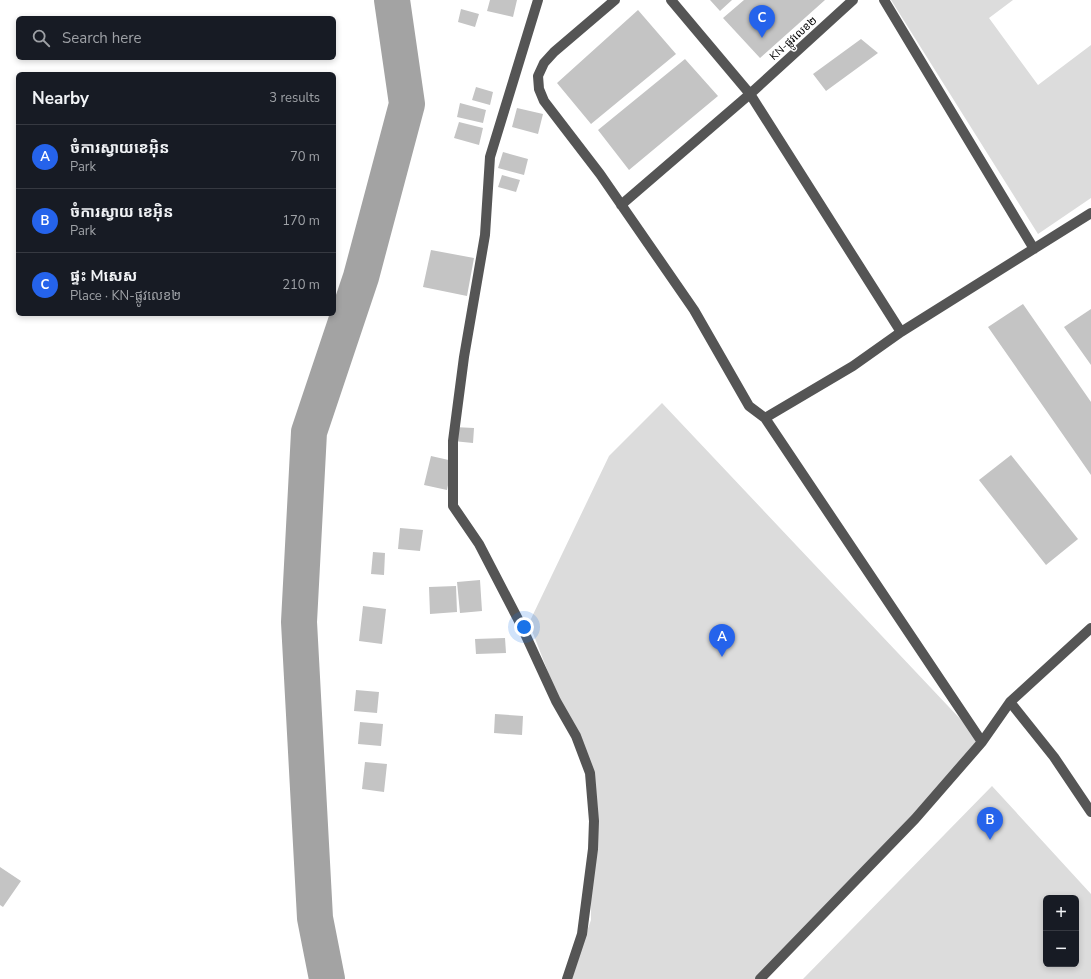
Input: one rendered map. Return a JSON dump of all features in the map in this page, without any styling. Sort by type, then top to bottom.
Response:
[{"type":"street","points":[[538,0],[490,157],[484,235],[464,357],[453,441],[453,506],[479,544],[520,623],[556,701],[576,736],[590,773],[594,820],[593,849],[582,934],[567,979]]},
{"type":"street","points":[[615,0],[554,52],[544,63],[538,76],[538,89],[544,102],[600,174],[694,310],[749,406],[765,418],[982,742]]},
{"type":"street","points":[[671,0],[750,94],[901,332]]},
{"type":"street","name":"KN-ផ្លូវលេខ២","points":[[621,205],[750,94],[853,0]]},
{"type":"street","points":[[884,0],[1034,249]]},
{"type":"street","points":[[765,418],[853,366],[901,332],[1091,213]]},
{"type":"street","points":[[760,979],[915,819],[982,742],[1010,702],[1091,628]]},
{"type":"street","points":[[1010,702],[1054,757],[1091,812]]},
{"type":"shaded area","points":[[891,0],[1013,0],[989,18],[1038,85],[1091,45],[1091,198],[1038,234]]},
{"type":"shaded area","points":[[662,403],[982,742],[760,979],[570,979],[591,920],[590,780],[529,623],[609,456]]},
{"type":"shaded area","points":[[992,786],[1091,894],[1091,979],[803,979]]},
{"type":"building","points":[[490,0],[517,0],[513,17],[487,11]]},
{"type":"building","points":[[710,0],[732,0],[720,11]]},
{"type":"building","points":[[744,0],[825,0],[760,58],[723,18]]},
{"type":"building","points":[[461,9],[479,14],[475,27],[458,22]]},
{"type":"building","points":[[638,10],[676,54],[591,124],[557,83]]},
{"type":"building","points":[[861,39],[878,53],[826,91],[813,74]]},
{"type":"building","points":[[685,59],[718,96],[629,170],[598,130]]},
{"type":"building","points":[[476,87],[493,92],[490,105],[472,100]]},
{"type":"building","points":[[460,103],[486,110],[483,123],[457,117]]},
{"type":"building","points":[[517,108],[543,114],[538,134],[512,127]]},
{"type":"building","points":[[459,122],[483,128],[479,145],[454,138]]},
{"type":"building","points":[[503,152],[528,159],[524,175],[498,168]]},
{"type":"building","points":[[502,175],[520,180],[516,192],[498,187]]},
{"type":"building","points":[[431,250],[474,258],[467,296],[423,287]]},
{"type":"building","points":[[1023,304],[1091,402],[1091,475],[988,327]]},
{"type":"building","points":[[1091,309],[1091,365],[1064,327]]},
{"type":"building","points":[[454,427],[474,428],[473,443],[453,441]]},
{"type":"building","points":[[1011,455],[1078,539],[1046,565],[979,480]]},
{"type":"building","points":[[431,456],[453,461],[447,490],[424,485]]},
{"type":"building","points":[[400,528],[423,530],[420,551],[398,549]]},
{"type":"building","points":[[373,552],[385,553],[384,575],[371,574]]},
{"type":"building","points":[[480,580],[482,611],[460,613],[457,582]]},
{"type":"building","points":[[456,586],[457,612],[430,614],[429,587]]},
{"type":"building","points":[[363,606],[386,609],[382,644],[359,641]]},
{"type":"building","points":[[505,638],[506,653],[476,654],[475,639]]},
{"type":"building","points":[[356,690],[379,692],[377,713],[354,711]]},
{"type":"building","points":[[495,714],[523,716],[522,735],[494,733]]},
{"type":"building","points":[[360,722],[383,724],[381,746],[358,744]]},
{"type":"building","points":[[365,762],[387,764],[384,792],[362,789]]},
{"type":"building","points":[[0,867],[21,881],[3,907],[0,905]]},
{"type":"waterway","points":[[327,979],[315,918],[299,622],[309,432],[361,277],[407,104],[392,0]]},
{"type":"place","name":"ផ្ទះ Mសេស","points":[[762,38]]},
{"type":"place","name":"ចំការស្វាយខេអ៊ិន","points":[[722,657]]},
{"type":"place","name":"ចំការស្វាយ ខេអ៊ិន","points":[[990,840]]}]
